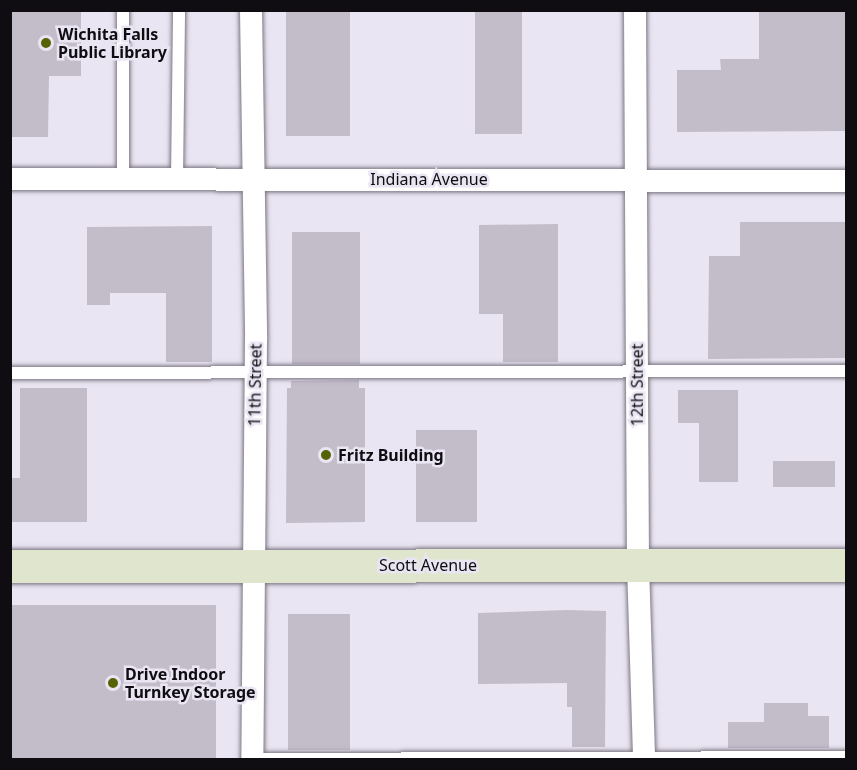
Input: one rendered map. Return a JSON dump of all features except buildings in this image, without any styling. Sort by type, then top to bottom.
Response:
[{"type":"main road","name":"Scott Avenue","points":[[10,566],[846,565]]},
{"type":"street","name":"11th Street","points":[[251,10],[256,372],[252,759]]},
{"type":"street","name":"12th Street","points":[[635,10],[638,565],[644,758]]},
{"type":"street","name":"Indiana Avenue","points":[[10,180],[846,181]]},
{"type":"lane","points":[[123,10],[123,179]]},
{"type":"lane","points":[[177,179],[179,10]]},
{"type":"lane","points":[[10,373],[846,371]]},
{"type":"lane","points":[[252,759],[846,758]]},
{"type":"place","name":"Wichita Falls Public Library","points":[[46,43]]},
{"type":"place","name":"Fritz Building","points":[[326,455]]},
{"type":"place","name":"Drive Indoor Turnkey Storage","points":[[113,683]]}]
